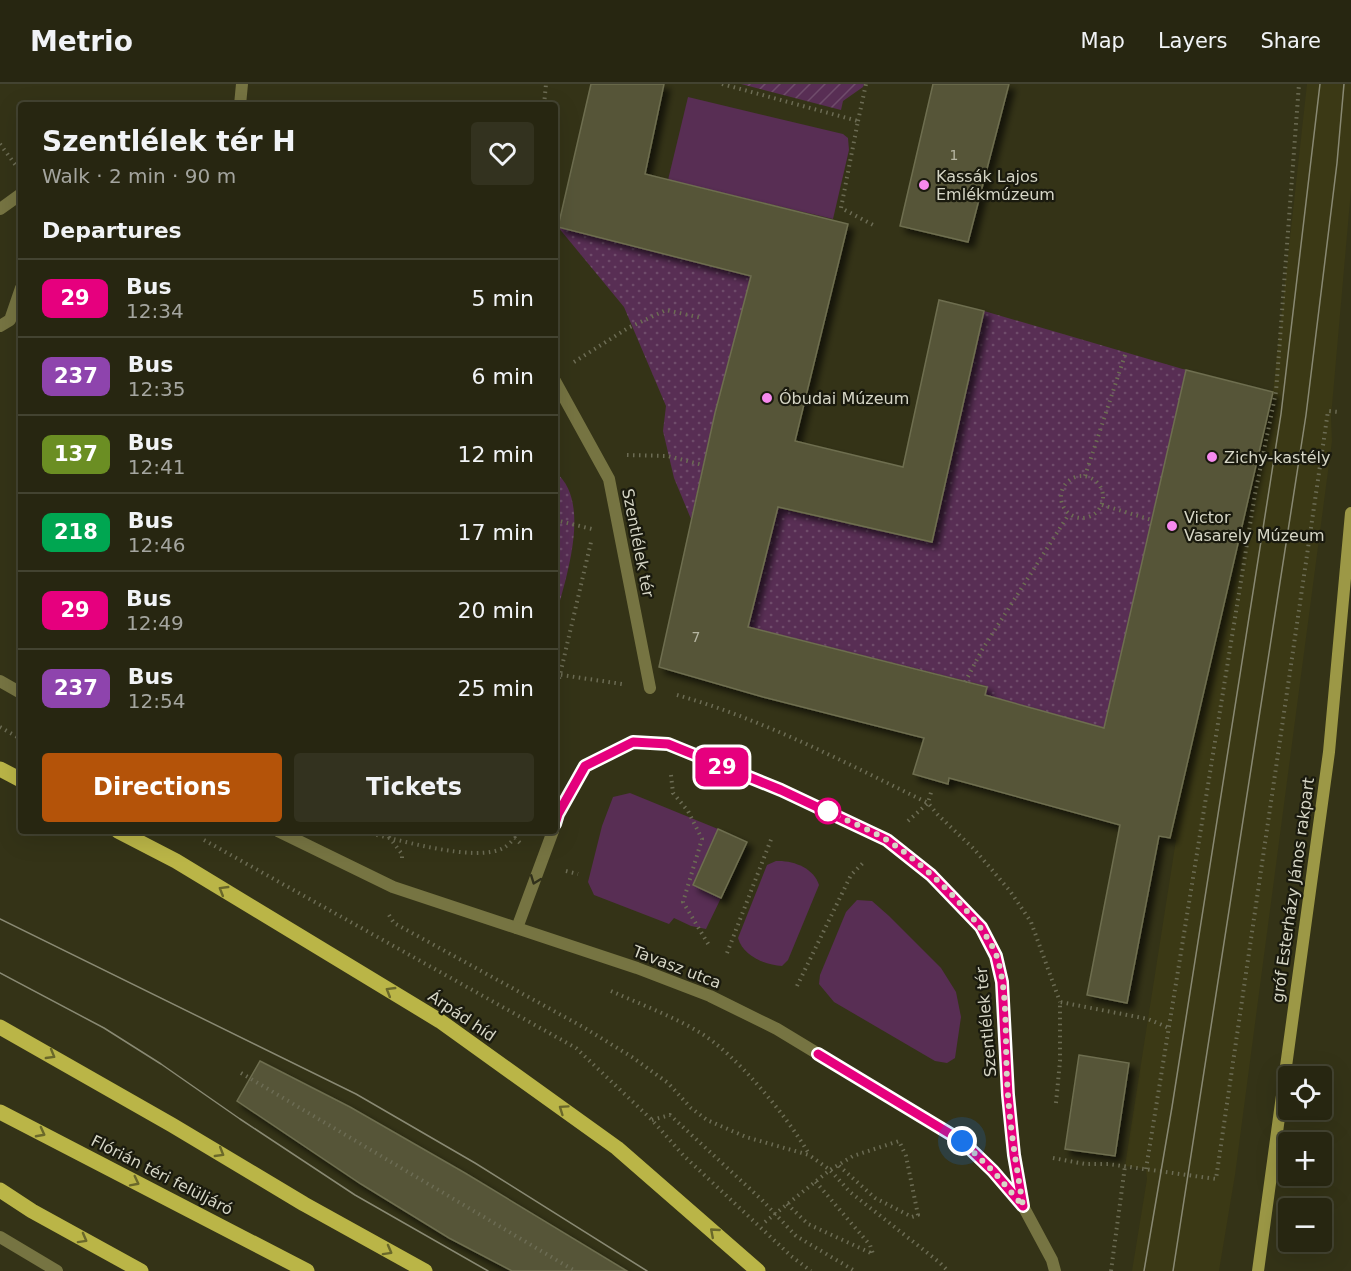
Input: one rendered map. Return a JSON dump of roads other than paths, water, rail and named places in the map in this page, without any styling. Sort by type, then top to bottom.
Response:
[{"type":"main road","name":"gróf Esterházy János rakpart","points":[[1257,1271],[1329,752],[1351,513]]},
{"type":"main road","points":[[0,769],[18,778]]},
{"type":"main road","name":"Árpád híd","points":[[124,834],[176,861],[440,1022],[617,1148],[758,1271]]},
{"type":"main road","points":[[0,1027],[172,1125],[304,1204],[425,1271]]},
{"type":"main road","name":"Flórián téri felüljáró","points":[[0,1112],[307,1271]]},
{"type":"main road","points":[[0,1190],[32,1211],[141,1271]]},
{"type":"street","points":[[240,102],[243,84]]},
{"type":"street","points":[[0,209],[18,196]]},
{"type":"street","points":[[0,326],[10,320],[18,297]]},
{"type":"street","name":"Szentlélek tér","points":[[558,387],[609,479],[650,688]]},
{"type":"street","points":[[0,681],[18,691]]},
{"type":"street","name":"Szentlélek tér","points":[[558,814],[585,766],[633,742],[668,744],[781,790],[887,840],[931,875],[981,927],[996,956],[1002,982],[1008,1095],[1014,1155],[1023,1206]]},
{"type":"street","name":"Tavasz utca","points":[[284,834],[393,887],[637,968],[699,992],[777,1029],[962,1141],[993,1171],[1023,1206]]},
{"type":"street","points":[[517,928],[552,834]]},
{"type":"street","points":[[1023,1206],[1052,1260],[1055,1271]]},
{"type":"street","points":[[0,1237],[57,1271]]},
{"type":"tram line","points":[[1144,1271],[1281,414],[1320,84]]},
{"type":"tram line","points":[[1173,1271],[1306,415],[1337,163],[1344,84]]},
{"type":"tram line","points":[[0,919],[356,1094],[475,1163],[647,1271]]},
{"type":"tram line","points":[[0,973],[104,1028],[355,1195],[488,1271]]},
{"type":"place","name":"Kassák Lajos Emlékmúzeum","points":[[924,185]]},
{"type":"place","name":"Óbudai Múzeum","points":[[767,398]]},
{"type":"place","name":"Zichy-kastély","points":[[1212,457]]},
{"type":"place","name":"Victor Vasarely Múzeum","points":[[1172,526]]}]
